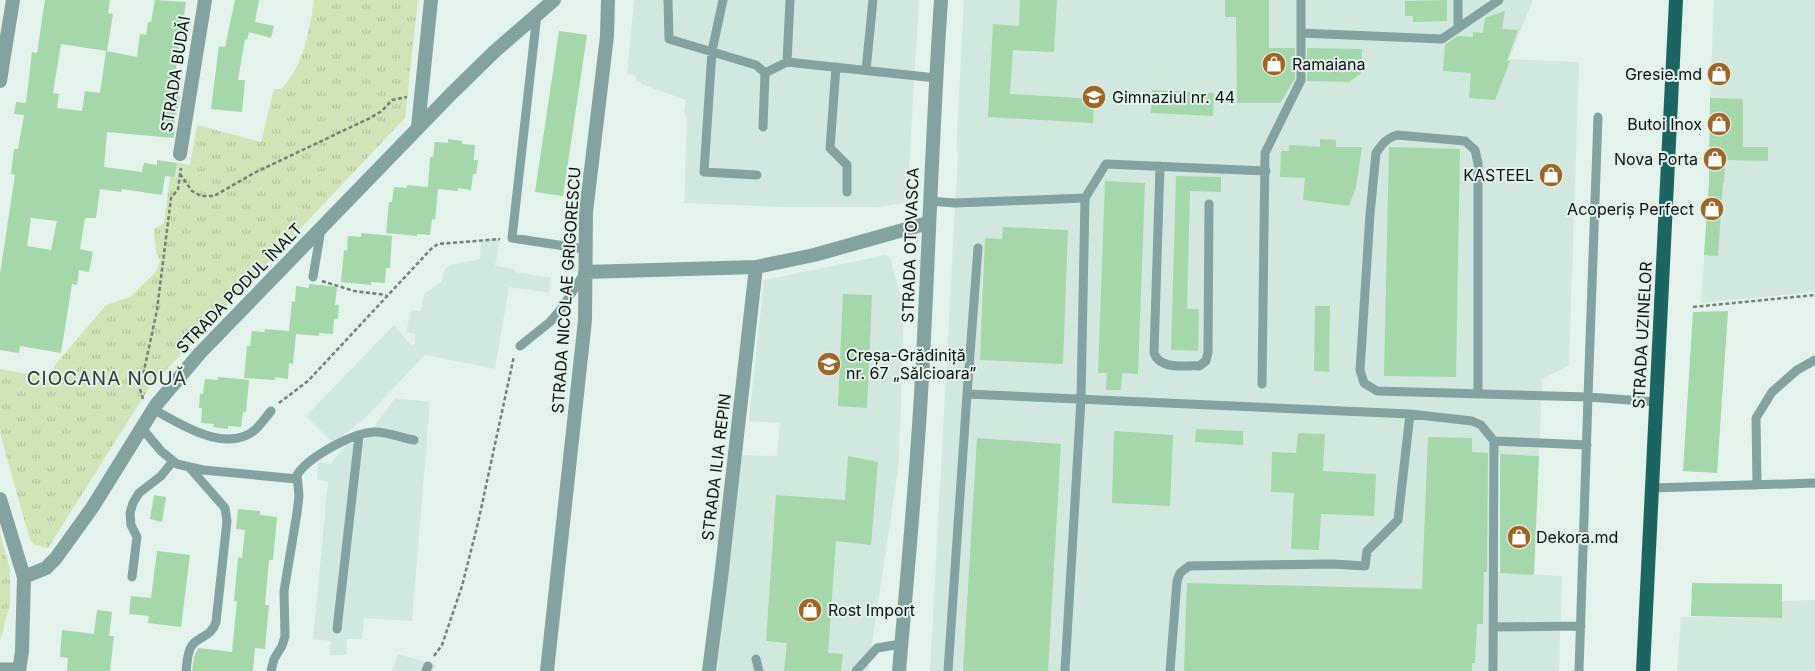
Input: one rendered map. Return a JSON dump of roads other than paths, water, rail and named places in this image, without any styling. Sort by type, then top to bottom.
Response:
[{"type":"main road","name":"STRADA UZINELOR","points":[[1643,671],[1676,0]]},
{"type":"street","points":[[0,80],[13,0]]},
{"type":"street","name":"STRADA BUDĂI","points":[[180,154],[205,0]]},
{"type":"street","points":[[418,127],[431,0]]},
{"type":"street","name":"STRADA PODUL ÎNALT","points":[[24,577],[46,568],[56,558],[92,508],[153,409],[200,353],[418,127],[495,51],[554,0]]},
{"type":"street","name":"STRADA NICOLAE GRIGORESCU","points":[[547,671],[584,320],[586,212],[608,36],[608,0]]},
{"type":"street","name":"STRADA OTOVASCA","points":[[899,671],[922,370],[929,201],[941,0]]},
{"type":"street","points":[[585,272],[756,267],[814,255],[928,223]]},
{"type":"street","name":"STRADA ILIA REPIN","points":[[709,671],[726,539],[756,267]]},
{"type":"street","points":[[0,499],[24,577],[20,669]]},
{"type":"lane","points":[[668,0],[669,39],[756,65],[766,74]]},
{"type":"lane","points":[[723,0],[712,51],[704,172],[756,175]]},
{"type":"lane","points":[[788,62],[790,0]]},
{"type":"lane","points":[[866,70],[872,0]]},
{"type":"lane","points":[[1262,384],[1266,154],[1301,80],[1301,0]]},
{"type":"lane","points":[[1458,0],[1458,28]]},
{"type":"lane","points":[[1301,33],[1442,39],[1500,0]]},
{"type":"lane","points":[[537,14],[512,238],[585,249]]},
{"type":"lane","points":[[766,74],[788,62],[936,78]]},
{"type":"lane","points":[[836,67],[830,148],[847,165],[847,192]]},
{"type":"lane","points":[[763,127],[766,74]]},
{"type":"lane","points":[[1579,671],[1598,117]]},
{"type":"lane","points":[[1478,394],[1478,164],[1475,150],[1465,141],[1397,135],[1390,137],[1376,153],[1360,370],[1364,384],[1377,391],[1478,394],[1588,397],[1656,402]]},
{"type":"lane","points":[[1065,671],[1081,399],[1084,198],[1106,164],[1266,171]]},
{"type":"lane","points":[[1160,166],[1154,353],[1156,360],[1162,364],[1199,366],[1206,361],[1208,352],[1209,204]]},
{"type":"lane","points":[[929,201],[955,203],[1084,198]]},
{"type":"lane","points":[[313,277],[322,227]]},
{"type":"lane","points":[[948,671],[978,248]]},
{"type":"lane","points":[[520,346],[550,322],[562,308],[585,272]]},
{"type":"lane","points":[[1757,485],[1756,418],[1772,392],[1797,370],[1815,360]]},
{"type":"lane","points":[[967,394],[1410,414],[1472,421],[1481,425],[1494,441],[1493,671]]},
{"type":"lane","points":[[153,409],[205,435],[227,439],[239,437],[254,430],[272,411]]},
{"type":"lane","points":[[1170,671],[1176,581],[1180,573],[1189,566],[1333,564],[1365,566],[1367,551],[1398,520],[1410,414]]},
{"type":"lane","points":[[141,427],[161,451],[173,461],[190,468],[297,479]]},
{"type":"lane","points":[[271,671],[274,659],[282,646],[285,636],[284,591],[299,496],[297,475],[305,465],[334,447],[364,433],[377,432],[414,440]]},
{"type":"lane","points":[[337,629],[359,436]]},
{"type":"lane","points":[[1494,441],[1587,445]]},
{"type":"lane","points":[[132,577],[137,537],[131,525],[130,514],[133,504],[139,493],[161,476],[173,461]]},
{"type":"lane","points":[[186,671],[189,649],[214,629],[216,622],[227,521],[225,508],[190,468]]},
{"type":"lane","points":[[1652,488],[1815,483]]},
{"type":"lane","points":[[1493,627],[1581,626]]},
{"type":"lane","points":[[856,671],[877,648],[902,644]]},
{"type":"lane","points":[[756,659],[759,671]]},
{"type":"lane","points":[[0,667],[20,669]]},
{"type":"place","name":"Ramaiana","points":[[1274,64]]},
{"type":"place","name":"Gresie.md","points":[[1719,74]]},
{"type":"place","name":"Gimnaziul nr. 44","points":[[1094,97]]},
{"type":"place","name":"Butoi Inox","points":[[1719,124]]},
{"type":"place","name":"Nova Porta","points":[[1715,159]]},
{"type":"place","name":"KASTEEL","points":[[1551,175]]},
{"type":"place","name":"Acoperiș Perfect","points":[[1712,209]]},
{"type":"place","name":"Creșa-Grădiniță nr. 67 „Sălcioara”","points":[[829,364]]},
{"type":"place","name":"Dekora.md","points":[[1519,537]]},
{"type":"place","name":"Rost Import","points":[[810,610]]},
{"type":"district","name":"CIOCANA NOUĂ","points":[[107,378]]}]
